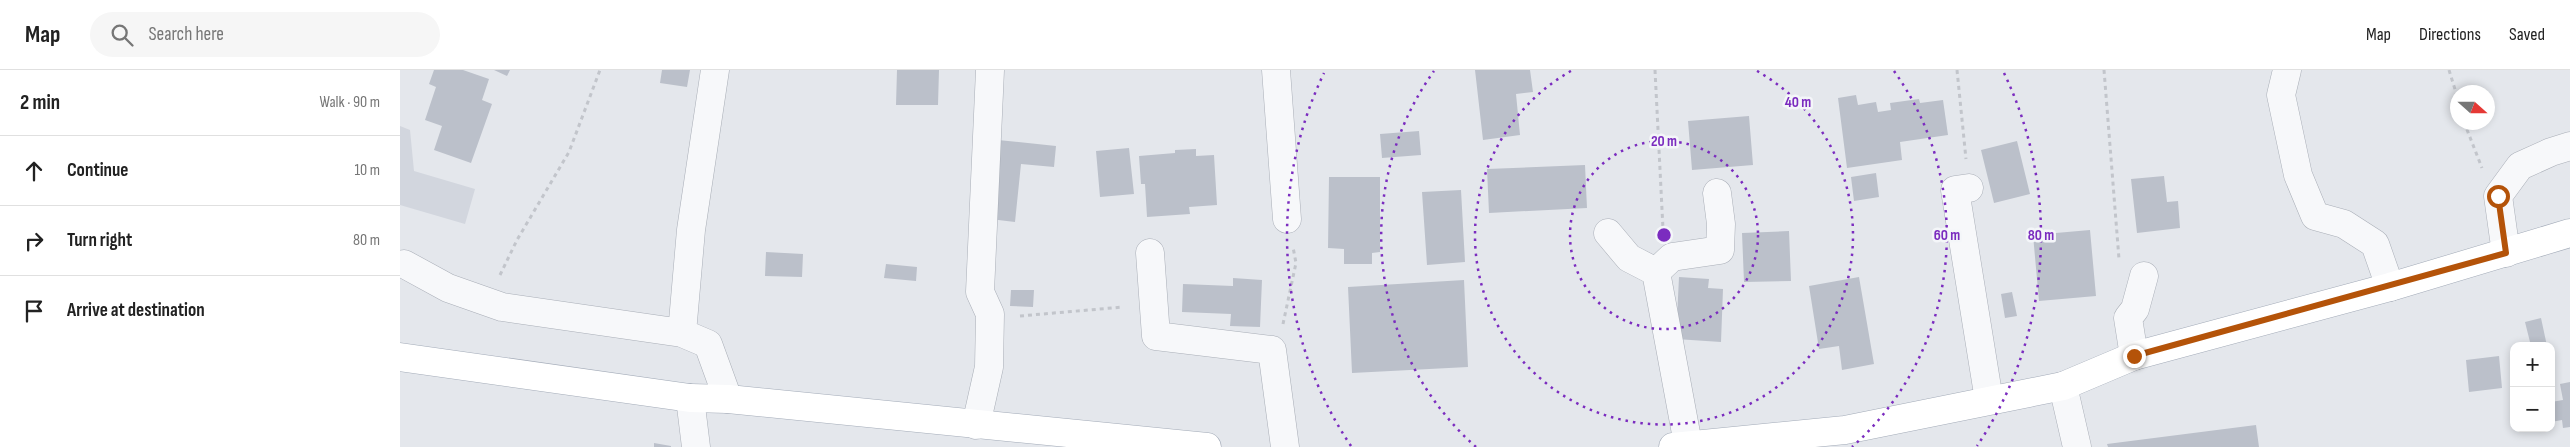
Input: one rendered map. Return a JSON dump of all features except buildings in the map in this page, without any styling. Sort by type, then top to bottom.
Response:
[{"type":"main road","points":[[1681,446],[1845,430],[2063,386],[2134,356],[2390,287],[2570,233]]},
{"type":"main road","points":[[400,357],[690,398],[728,398],[976,425],[1207,447]]},
{"type":"street","points":[[682,333],[691,230],[715,70]]},
{"type":"street","points":[[976,425],[988,367],[990,314],[980,292],[990,70]]},
{"type":"street","points":[[1276,70],[1287,219]]},
{"type":"street","points":[[2286,70],[2281,96],[2298,175],[2315,216],[2344,224],[2375,244],[2390,287]]},
{"type":"street","points":[[2506,253],[2498,196],[2520,166],[2570,146]]},
{"type":"street","points":[[1962,189],[1989,400]]},
{"type":"street","points":[[1608,234],[1629,258],[1664,264],[1720,250],[1721,224],[1717,194]]},
{"type":"street","points":[[1150,253],[1156,336],[1272,350],[1285,447]]},
{"type":"street","points":[[401,258],[448,288],[502,307],[682,333],[708,344],[728,398]]},
{"type":"street","points":[[1664,264],[1681,446]]},
{"type":"street","points":[[2132,272],[2136,309],[2128,318],[2134,356]]},
{"type":"street","points":[[2063,386],[2077,447]]},
{"type":"street","points":[[690,398],[696,447]]},
{"type":"path","points":[[502,307],[500,274],[516,240],[569,152],[600,70]]},
{"type":"path","points":[[1655,70],[1664,264]]},
{"type":"path","points":[[1957,70],[1962,189]]},
{"type":"path","points":[[2104,70],[2132,272]]},
{"type":"path","points":[[2450,70],[2454,85]]},
{"type":"path","points":[[2467,130],[2478,162],[2498,196]]},
{"type":"path","points":[[1272,350],[1283,326],[1296,263]]},
{"type":"path","points":[[990,314],[1020,316],[1154,304]]},
{"type":"shaded area","points":[[400,126],[410,130],[414,171],[475,189],[465,224],[400,205]]},
{"type":"route","points":[[2134,356],[2390,287],[2506,253],[2498,196]]}]
